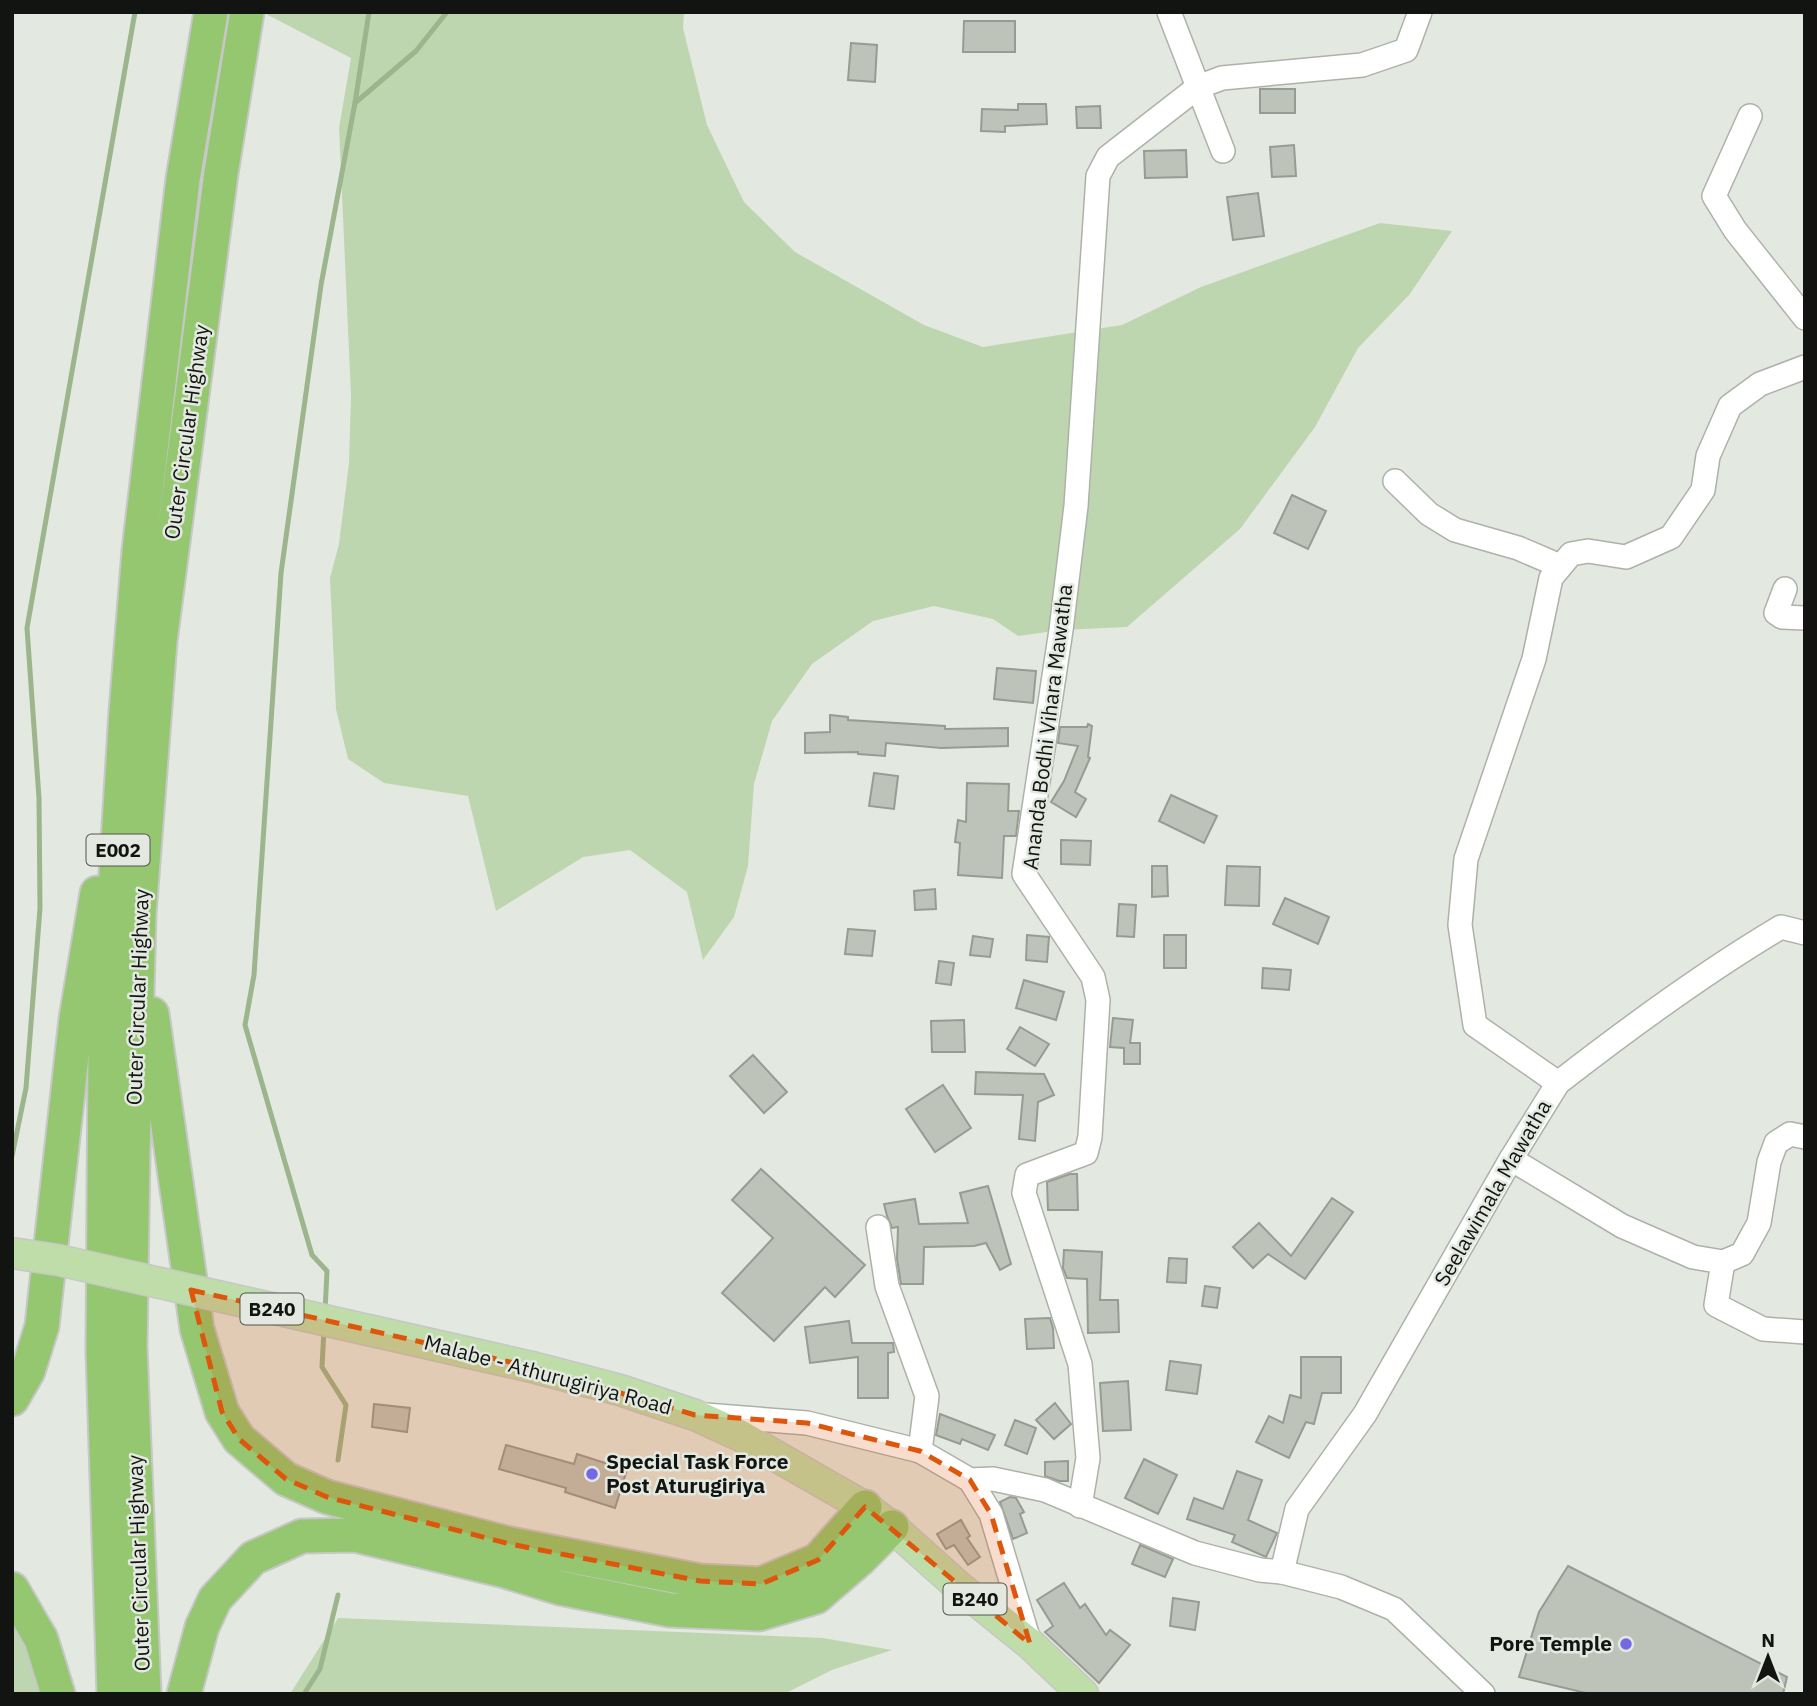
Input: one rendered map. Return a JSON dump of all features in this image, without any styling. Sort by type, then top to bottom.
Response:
[{"type":"highway","name":"Outer Circular Highway","points":[[114,1694],[103,1352],[105,1068],[139,551],[183,179],[211,12]]},
{"type":"highway","name":"Outer Circular Highway","points":[[144,1694],[130,1347],[139,914],[160,641],[221,173],[247,12]]},
{"type":"highway","points":[[12,1399],[28,1371],[42,1326],[76,1019],[127,712]]},
{"type":"highway","points":[[139,914],[197,1329],[222,1412],[239,1439],[286,1479],[327,1497],[510,1544],[700,1581],[761,1584],[818,1560],[865,1507]]},
{"type":"highway","points":[[184,1694],[202,1627],[215,1599],[253,1558],[302,1536],[355,1535],[560,1588],[670,1610],[759,1614],[816,1597],[892,1527]]},
{"type":"highway","points":[[12,1589],[41,1639],[58,1694]]},
{"type":"main road","name":"Malabe - Athurugiriya Road","points":[[12,1253],[72,1263],[532,1367],[620,1390],[695,1415],[741,1436],[865,1507],[1030,1644],[1083,1694]]},
{"type":"street","points":[[1169,12],[1223,151]]},
{"type":"street","points":[[1198,87],[1222,78],[1362,65],[1406,50],[1420,12]]},
{"type":"street","name":"Ananda Bodhi Vihara Mawatha","points":[[1080,1506],[1088,1458],[1080,1364],[1024,1193],[1027,1175],[1086,1153],[1090,1137],[1098,1000],[1093,977],[1024,874],[1061,630],[1076,506],[1098,176],[1108,157],[1198,87]]},
{"type":"street","points":[[1750,116],[1714,196],[1735,230],[1805,318]]},
{"type":"street","points":[[1395,481],[1429,514],[1455,530],[1565,560],[1588,551],[1626,557],[1671,537],[1703,490],[1708,456],[1730,406],[1760,384],[1805,367]]},
{"type":"street","name":"Seelawimala Mawatha","points":[[1282,1572],[1297,1510],[1365,1415],[1511,1159],[1558,1083],[1475,1025],[1460,925],[1466,859],[1534,659],[1551,579],[1565,560]]},
{"type":"street","points":[[1785,589],[1776,613],[1782,617],[1805,618]]},
{"type":"street","points":[[1558,1083],[1664,1002],[1726,959],[1781,927],[1805,933]]},
{"type":"street","points":[[1511,1159],[1622,1226],[1693,1257],[1723,1262],[1742,1254],[1759,1223],[1769,1162],[1776,1143],[1790,1134],[1805,1137]]},
{"type":"street","points":[[878,1227],[887,1286],[926,1396],[920,1451]]},
{"type":"street","points":[[1723,1262],[1716,1305],[1763,1329],[1805,1332]]},
{"type":"street","points":[[695,1415],[807,1423],[920,1451],[970,1480],[991,1514],[1030,1644]]},
{"type":"street","points":[[970,1480],[993,1479],[1045,1490],[1195,1553],[1340,1587],[1394,1609],[1483,1694]]},
{"type":"highlighted area","points":[[191,1290],[532,1367],[695,1415],[807,1423],[920,1451],[970,1480],[991,1514],[1030,1644],[865,1507],[818,1560],[761,1584],[700,1581],[510,1544],[327,1497],[286,1479],[239,1439],[222,1412]]},
{"type":"green space","points":[[262,12],[684,12],[683,28],[707,125],[744,202],[795,252],[924,325],[983,347],[1122,325],[1201,287],[1380,223],[1452,231],[1410,294],[1358,348],[1315,427],[1240,529],[1127,627],[1061,630],[1018,636],[993,619],[934,606],[873,621],[812,664],[772,721],[754,784],[748,866],[734,917],[703,960],[687,892],[630,850],[583,857],[496,911],[468,796],[384,783],[348,759],[336,709],[330,578],[339,544],[349,463],[351,395],[339,128],[351,58]]},
{"type":"green space","points":[[12,1603],[42,1694],[12,1694]]},
{"type":"green space","points":[[338,1618],[823,1638],[892,1650],[832,1670],[784,1694],[290,1694]]},
{"type":"building","points":[[964,21],[1015,21],[1015,52],[963,52]]},
{"type":"building","points":[[851,43],[877,45],[875,82],[848,80]]},
{"type":"building","points":[[1260,89],[1295,89],[1295,113],[1260,113]]},
{"type":"building","points":[[1018,104],[1046,104],[1047,124],[1005,126],[1005,132],[981,131],[982,109],[1018,110]]},
{"type":"building","points":[[1100,106],[1101,128],[1077,128],[1076,107]]},
{"type":"building","points":[[1294,145],[1296,176],[1272,177],[1270,147]]},
{"type":"building","points":[[1186,150],[1187,177],[1145,178],[1144,151]]},
{"type":"building","points":[[1258,193],[1264,236],[1233,240],[1227,197]]},
{"type":"building","points":[[1292,495],[1326,511],[1308,549],[1274,533]]},
{"type":"building","points":[[997,668],[1036,671],[1033,703],[994,699]]},
{"type":"building","points":[[830,715],[848,717],[848,720],[945,726],[945,729],[1008,728],[1008,746],[941,748],[886,743],[885,756],[858,752],[805,753],[805,733],[830,732]]},
{"type":"building","points":[[1088,724],[1092,726],[1090,758],[1075,792],[1086,799],[1076,817],[1051,802],[1064,781],[1078,746],[1058,743],[1060,727],[1087,727]]},
{"type":"building","points":[[874,773],[898,776],[894,809],[869,806]]},
{"type":"building","points":[[967,783],[1009,784],[1008,811],[1019,811],[1016,836],[1004,836],[1002,878],[958,875],[960,843],[955,842],[958,820],[966,822]]},
{"type":"building","points":[[1171,795],[1217,816],[1204,843],[1159,821]]},
{"type":"building","points":[[1061,840],[1091,841],[1090,865],[1061,864]]},
{"type":"building","points":[[1152,866],[1167,866],[1168,896],[1152,897]]},
{"type":"building","points":[[1227,866],[1260,867],[1259,906],[1225,905]]},
{"type":"building","points":[[935,889],[936,909],[915,910],[914,891]]},
{"type":"building","points":[[1285,898],[1329,917],[1318,944],[1273,924]]},
{"type":"building","points":[[1119,904],[1136,905],[1134,937],[1117,936]]},
{"type":"building","points":[[848,929],[875,931],[872,956],[845,954]]},
{"type":"building","points":[[1027,935],[1049,937],[1047,962],[1026,960]]},
{"type":"building","points":[[1164,935],[1186,935],[1186,968],[1164,968]]},
{"type":"building","points":[[973,936],[993,939],[990,957],[970,955]]},
{"type":"building","points":[[939,961],[954,963],[951,985],[936,983]]},
{"type":"building","points":[[1263,968],[1291,970],[1289,990],[1262,988]]},
{"type":"building","points":[[1024,980],[1064,992],[1056,1020],[1016,1008]]},
{"type":"building","points":[[1113,1018],[1133,1020],[1130,1043],[1140,1043],[1140,1064],[1124,1064],[1124,1048],[1110,1047]]},
{"type":"building","points":[[964,1020],[965,1052],[932,1052],[931,1021]]},
{"type":"building","points":[[1020,1027],[1049,1044],[1035,1066],[1007,1049]]},
{"type":"building","points":[[753,1055],[787,1092],[764,1113],[730,1076]]},
{"type":"building","points":[[976,1072],[1044,1074],[1054,1095],[1038,1102],[1035,1141],[1019,1139],[1023,1095],[975,1094]]},
{"type":"building","points":[[943,1085],[971,1128],[935,1152],[906,1109]]},
{"type":"building","points":[[761,1169],[865,1265],[835,1297],[825,1287],[774,1341],[722,1293],[773,1238],[732,1200]]},
{"type":"building","points":[[1077,1174],[1078,1210],[1048,1210],[1047,1182]]},
{"type":"building","points":[[988,1186],[1011,1264],[1000,1270],[986,1243],[974,1246],[924,1247],[923,1284],[901,1284],[897,1259],[898,1227],[892,1228],[884,1204],[915,1199],[919,1224],[968,1223],[960,1193]]},
{"type":"building","points":[[1332,1198],[1353,1212],[1305,1279],[1268,1254],[1253,1268],[1233,1247],[1259,1223],[1291,1256]]},
{"type":"building","points":[[1064,1250],[1102,1252],[1100,1300],[1118,1300],[1119,1332],[1088,1333],[1087,1279],[1067,1278],[1063,1268]]},
{"type":"building","points":[[1169,1258],[1187,1259],[1186,1283],[1167,1282]]},
{"type":"building","points":[[1205,1286],[1220,1288],[1217,1308],[1202,1306]]},
{"type":"building","points":[[1050,1318],[1054,1348],[1027,1349],[1025,1319]]},
{"type":"building","points":[[849,1321],[852,1343],[893,1343],[894,1352],[888,1353],[888,1398],[858,1398],[858,1357],[810,1363],[805,1327]]},
{"type":"building","points":[[1301,1357],[1341,1357],[1341,1393],[1322,1393],[1314,1424],[1306,1422],[1289,1458],[1256,1442],[1269,1416],[1283,1423],[1290,1395],[1301,1398]]},
{"type":"building","points":[[1170,1361],[1201,1365],[1197,1394],[1166,1390]]},
{"type":"building","points":[[1128,1381],[1131,1430],[1103,1431],[1100,1383]]},
{"type":"building","points":[[1055,1403],[1071,1424],[1054,1439],[1036,1420]]},
{"type":"building","points":[[374,1404],[410,1408],[407,1432],[372,1427]]},
{"type":"building","points":[[940,1414],[995,1435],[988,1450],[962,1439],[960,1444],[936,1435]]},
{"type":"building","points":[[1015,1420],[1036,1428],[1027,1454],[1005,1445]]},
{"type":"building","points":[[506,1445],[574,1464],[577,1454],[627,1470],[615,1508],[565,1492],[566,1488],[499,1469]]},
{"type":"building","points":[[1144,1459],[1177,1475],[1158,1514],[1125,1498]]},
{"type":"building","points":[[1068,1461],[1068,1481],[1045,1476],[1045,1462]]},
{"type":"building","points":[[1237,1471],[1262,1480],[1248,1520],[1277,1533],[1266,1557],[1232,1542],[1235,1535],[1187,1519],[1194,1498],[1223,1509]]},
{"type":"building","points":[[1010,1497],[1016,1498],[1024,1512],[1020,1514],[1027,1533],[1013,1539],[1000,1502]]},
{"type":"building","points":[[961,1520],[970,1536],[967,1538],[980,1557],[968,1565],[954,1545],[946,1549],[937,1534]]},
{"type":"building","points":[[1140,1545],[1173,1559],[1165,1577],[1132,1564]]},
{"type":"building","name":"Pore Temple","points":[[1568,1566],[1787,1677],[1783,1694],[1590,1694],[1519,1677],[1539,1612]]},
{"type":"building","points":[[1064,1583],[1080,1608],[1085,1604],[1106,1635],[1110,1630],[1130,1645],[1099,1683],[1045,1632],[1053,1626],[1037,1600]]},
{"type":"building","points":[[1173,1598],[1199,1602],[1195,1630],[1170,1626]]},
{"type":"waterway","points":[[12,1156],[26,1088],[40,908],[39,798],[27,628],[135,12]]},
{"type":"waterway","points":[[325,1312],[327,1271],[312,1255],[245,1025],[254,975],[281,573],[321,285],[369,12]]},
{"type":"waterway","points":[[355,103],[416,51],[447,12]]},
{"type":"waterway","points":[[324,1329],[322,1367],[346,1405],[338,1460]]},
{"type":"waterway","points":[[304,1694],[320,1669],[338,1595]]},
{"type":"place","name":"Special Task Force Post Aturugiriya","points":[[592,1474]]},
{"type":"place","name":"Pore Temple","points":[[1626,1644]]}]
